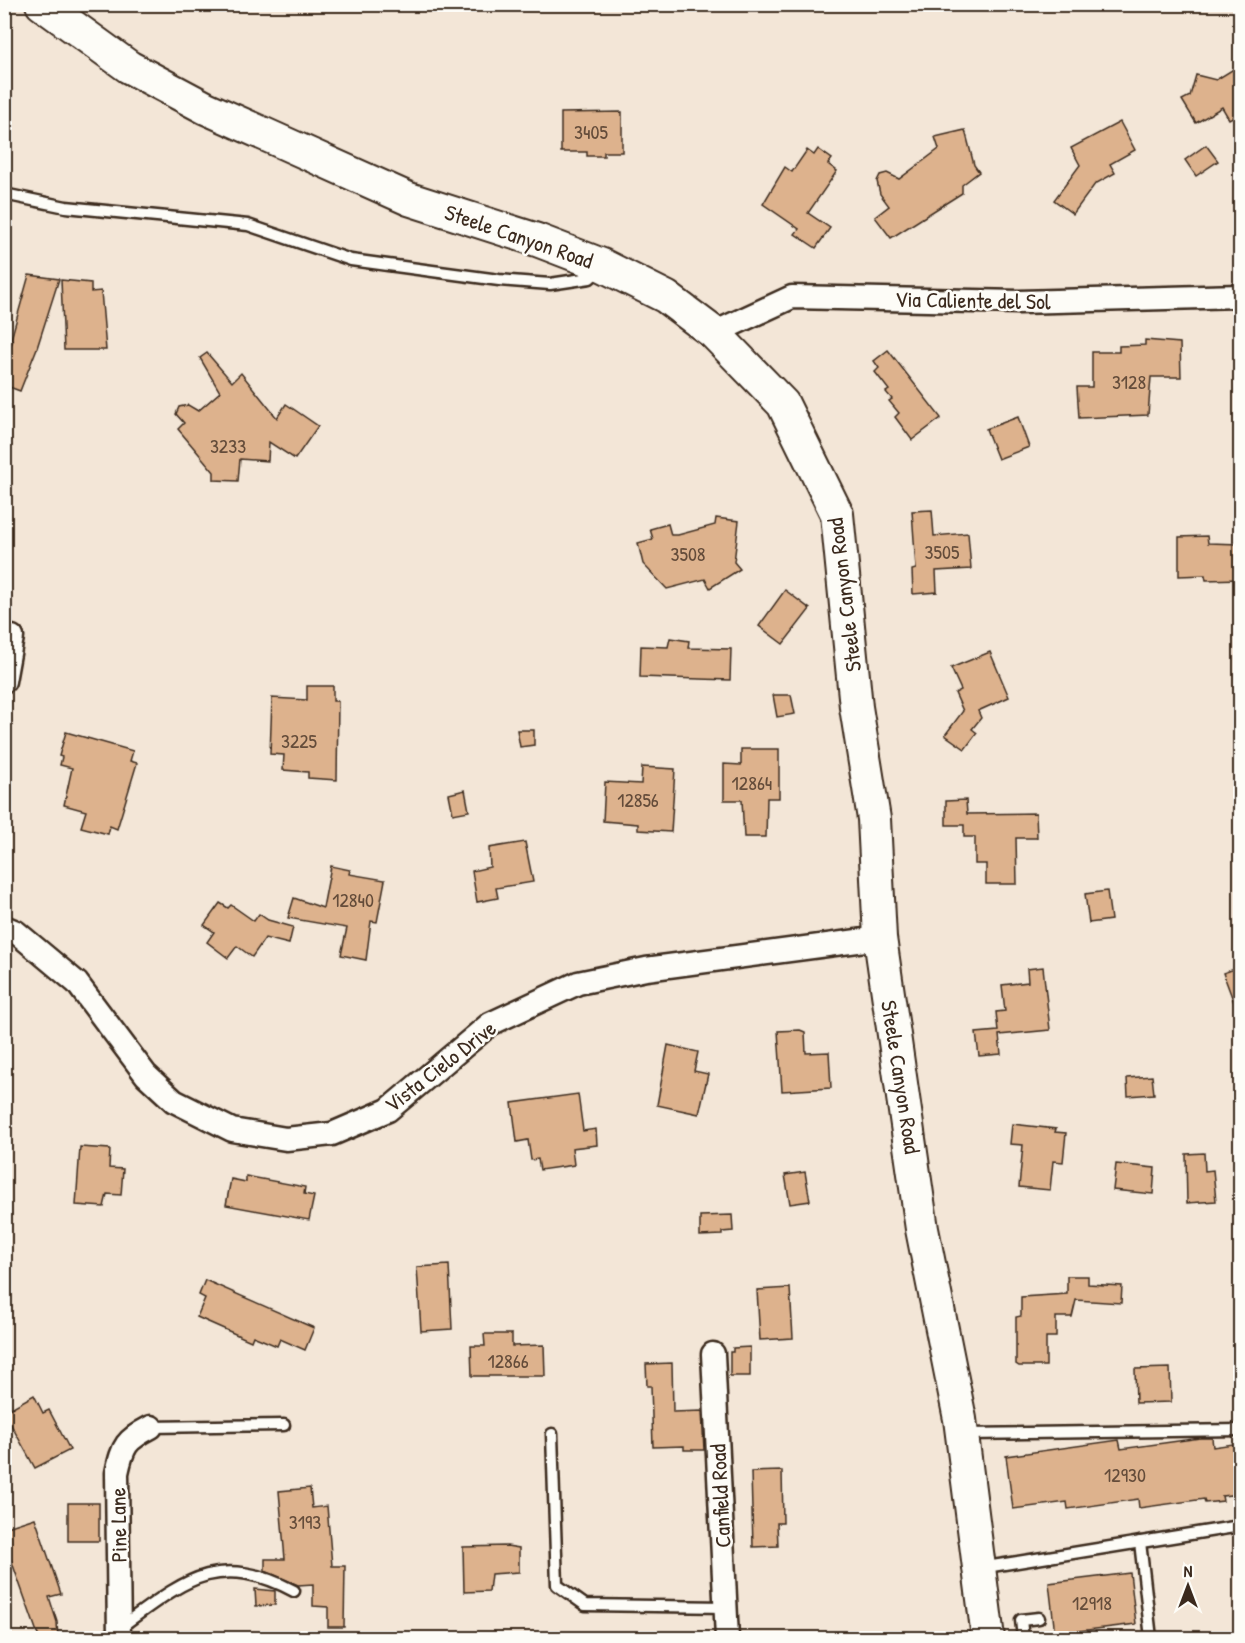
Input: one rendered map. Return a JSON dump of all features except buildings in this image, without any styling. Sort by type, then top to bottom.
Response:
[{"type":"street","name":"Steele Canyon Road","points":[[42,4],[129,67],[206,108],[409,199],[537,240],[602,265],[666,297],[714,333],[783,404],[837,514],[856,708],[874,819],[880,938],[922,1229],[962,1434],[988,1638]]},
{"type":"street","name":"Via Caliente del Sol","points":[[714,333],[792,297],[1019,302],[1240,296]]},
{"type":"street","points":[[4,681],[12,637]]},
{"type":"street","name":"Vista Cielo Drive","points":[[4,927],[16,932],[77,983],[146,1075],[174,1101],[232,1130],[286,1139],[332,1134],[388,1110],[490,1024],[579,983],[646,969],[880,938]]},
{"type":"street","name":"Canfield Road","points":[[713,1354],[728,1638]]},
{"type":"street","name":"Pine Lane","points":[[119,1633],[117,1473],[122,1449],[131,1437],[151,1427]]},
{"type":"lane","points":[[4,194],[66,207],[248,225],[351,260],[499,280],[550,284],[590,278],[602,265]]},
{"type":"lane","points":[[151,1427],[284,1425]]},
{"type":"lane","points":[[962,1434],[1240,1430]]},
{"type":"lane","points":[[552,1434],[557,1585],[585,1605],[726,1607]]},
{"type":"lane","points":[[979,1568],[1240,1526]]},
{"type":"lane","points":[[1140,1542],[1151,1638]]},
{"type":"lane","points":[[119,1633],[180,1586],[201,1576],[225,1570],[267,1577],[294,1591]]},
{"type":"lane","points":[[1023,1638],[1020,1620],[1039,1618]]}]
